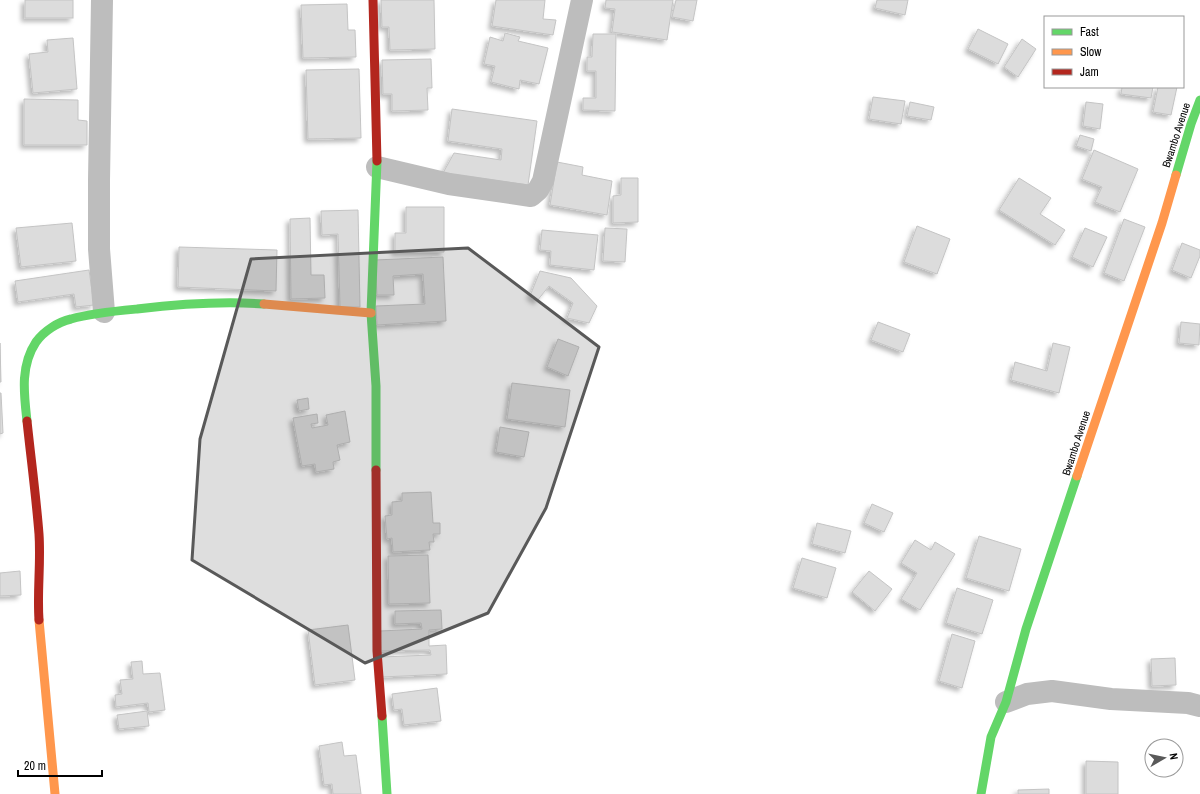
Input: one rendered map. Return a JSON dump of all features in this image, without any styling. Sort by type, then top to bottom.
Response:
[{"type":"street","points":[[102,0],[99,180],[100,249],[104,312]]},
{"type":"street","points":[[373,0],[377,167],[372,313],[376,386],[377,652],[387,794]]},
{"type":"street","points":[[377,167],[449,184],[531,196],[538,190],[543,182],[582,0]]},
{"type":"street","name":"Bwambo Avenue","points":[[981,794],[991,737],[1006,702],[1026,629],[1162,222],[1191,124],[1200,100]]},
{"type":"street","points":[[55,794],[38,606],[40,534],[24,392],[27,359],[37,341],[50,328],[70,319],[104,312],[180,304],[246,302],[372,313]]},
{"type":"street","points":[[1006,702],[1027,694],[1052,691],[1111,698],[1188,703],[1200,706]]},
{"type":"highlighted area","points":[[468,248],[599,347],[546,508],[488,613],[365,663],[192,560],[200,439],[251,259]]},
{"type":"building","points":[[25,0],[73,0],[73,18],[25,18]]},
{"type":"building","points":[[381,0],[434,0],[435,49],[390,50],[389,27],[382,27]]},
{"type":"building","points":[[496,0],[545,0],[543,19],[556,20],[553,35],[492,26]]},
{"type":"building","points":[[606,0],[673,0],[667,40],[612,32],[615,9],[605,8]]},
{"type":"building","points":[[676,0],[697,0],[693,21],[672,17]]},
{"type":"building","points":[[877,0],[908,0],[905,15],[875,8]]},
{"type":"building","points":[[347,4],[348,30],[355,30],[356,57],[303,58],[301,5]]},
{"type":"building","points":[[978,29],[1008,44],[998,64],[968,49]]},
{"type":"building","points":[[505,33],[520,37],[518,41],[548,48],[539,84],[520,80],[519,89],[491,82],[495,66],[484,64],[490,37],[503,41]]},
{"type":"building","points":[[593,34],[616,34],[615,111],[583,110],[583,98],[596,98],[596,71],[587,71],[587,57],[592,57]]},
{"type":"building","points":[[73,38],[77,89],[33,93],[29,54],[48,52],[47,40]]},
{"type":"building","points":[[1022,39],[1036,49],[1018,77],[1004,67]]},
{"type":"building","points":[[431,59],[432,88],[427,88],[428,110],[392,111],[392,94],[383,94],[382,60]]},
{"type":"building","points":[[359,69],[361,138],[308,139],[306,70]]},
{"type":"building","points":[[1122,88],[1153,88],[1151,98],[1121,94]]},
{"type":"building","points":[[1158,88],[1177,88],[1171,115],[1153,112]]},
{"type":"building","points":[[873,97],[905,101],[901,124],[869,119]]},
{"type":"building","points":[[24,99],[78,100],[78,120],[87,121],[87,145],[24,145]]},
{"type":"building","points":[[910,102],[934,107],[931,120],[907,116]]},
{"type":"building","points":[[1086,102],[1103,104],[1100,129],[1083,126]]},
{"type":"building","points":[[452,109],[537,121],[528,185],[443,173],[454,153],[501,160],[502,149],[448,141]]},
{"type":"building","points":[[1080,135],[1094,139],[1091,151],[1076,146]]},
{"type":"building","points":[[1094,150],[1138,169],[1120,212],[1095,202],[1102,187],[1082,179]]},
{"type":"building","points":[[557,162],[583,167],[582,175],[612,181],[607,215],[550,205]]},
{"type":"building","points":[[621,178],[638,178],[638,222],[613,223],[613,196],[621,195]]},
{"type":"building","points":[[1019,178],[1051,198],[1040,214],[1065,230],[1055,245],[999,210]]},
{"type":"building","points":[[406,207],[444,207],[444,252],[395,252],[395,233],[406,233]]},
{"type":"building","points":[[358,210],[360,307],[340,307],[338,234],[322,235],[321,211]]},
{"type":"building","points":[[310,218],[311,275],[324,275],[325,298],[291,299],[290,219]]},
{"type":"building","points":[[1124,219],[1145,227],[1124,281],[1104,273]]},
{"type":"building","points":[[72,223],[76,261],[21,267],[16,228]]},
{"type":"building","points":[[917,226],[950,239],[937,274],[904,262]]},
{"type":"building","points":[[605,228],[627,229],[625,262],[603,261]]},
{"type":"building","points":[[1085,228],[1107,237],[1093,267],[1072,257]]},
{"type":"building","points":[[542,230],[598,235],[594,270],[550,265],[551,251],[540,250]]},
{"type":"building","points":[[1182,243],[1200,250],[1200,256],[1191,278],[1172,270]]},
{"type":"building","points":[[179,247],[277,250],[276,291],[178,287]]},
{"type":"building","points":[[443,257],[446,321],[377,325],[376,306],[425,304],[423,274],[393,276],[394,295],[377,295],[375,260]]},
{"type":"building","points":[[89,270],[94,305],[76,307],[74,294],[18,302],[15,281]]},
{"type":"building","points":[[540,271],[571,278],[597,306],[589,323],[567,318],[573,303],[549,286],[537,301],[530,296]]},
{"type":"building","points":[[878,322],[910,334],[903,352],[871,340]]},
{"type":"building","points":[[1181,322],[1200,324],[1199,345],[1179,343]]},
{"type":"building","points":[[558,339],[579,347],[568,376],[547,367]]},
{"type":"building","points":[[0,343],[1,382],[0,382]]},
{"type":"building","points":[[1053,343],[1070,347],[1059,393],[1011,380],[1015,362],[1047,371]]},
{"type":"building","points":[[512,383],[570,390],[565,427],[507,419]]},
{"type":"building","points":[[0,393],[3,433],[0,434]]},
{"type":"building","points":[[308,398],[309,409],[299,411],[297,400]]},
{"type":"building","points":[[345,411],[350,442],[337,445],[340,460],[333,462],[334,469],[316,472],[315,464],[302,466],[293,418],[317,414],[318,423],[311,424],[312,428],[328,425],[326,415]]},
{"type":"building","points":[[500,427],[529,432],[524,457],[496,452]]},
{"type":"building","points":[[431,492],[433,523],[440,523],[440,534],[433,534],[434,542],[429,542],[430,550],[393,552],[392,538],[387,539],[385,516],[392,515],[392,502],[402,501],[402,493]]},
{"type":"building","points":[[872,504],[893,513],[884,532],[864,523]]},
{"type":"building","points":[[817,523],[851,531],[845,553],[812,544]]},
{"type":"building","points":[[979,536],[1021,549],[1009,591],[966,578]]},
{"type":"building","points":[[915,540],[931,550],[935,542],[955,554],[920,610],[901,599],[917,573],[901,563]]},
{"type":"building","points":[[428,555],[430,603],[389,604],[388,556]]},
{"type":"building","points":[[802,558],[836,568],[827,598],[793,588]]},
{"type":"building","points":[[20,571],[21,595],[0,596],[0,573]]},
{"type":"building","points":[[869,571],[892,589],[875,611],[852,592]]},
{"type":"building","points":[[957,588],[993,600],[982,634],[946,623]]},
{"type":"building","points":[[441,610],[442,629],[429,630],[429,646],[446,645],[447,674],[382,677],[381,657],[431,655],[430,650],[381,651],[380,631],[422,629],[421,623],[395,624],[395,611]]},
{"type":"building","points":[[348,625],[355,680],[315,685],[308,630]]},
{"type":"building","points":[[952,634],[975,641],[962,688],[939,681]]},
{"type":"building","points":[[1175,658],[1176,685],[1152,686],[1151,659]]},
{"type":"building","points":[[142,661],[143,674],[160,673],[165,710],[149,712],[148,703],[116,707],[115,695],[122,694],[120,680],[133,679],[131,662]]},
{"type":"building","points":[[437,688],[441,721],[404,725],[402,709],[394,710],[392,694]]},
{"type":"building","points":[[147,711],[149,726],[119,729],[117,715]]},
{"type":"building","points":[[342,742],[344,756],[356,755],[361,794],[333,794],[332,784],[324,785],[319,746]]},
{"type":"building","points":[[1086,761],[1118,762],[1118,794],[1086,794]]},
{"type":"building","points":[[1049,789],[1049,794],[1018,794],[1018,790]]},
{"type":"traffic: fast","points":[[1176,175],[1191,124],[1200,100]]},
{"type":"traffic: fast","points":[[376,470],[376,386],[371,313],[377,161]]},
{"type":"traffic: fast","points":[[27,421],[24,390],[27,361],[36,342],[43,334],[66,320],[112,311],[185,304],[264,304]]},
{"type":"traffic: fast","points":[[981,794],[991,737],[1006,702],[1026,629],[1077,476]]},
{"type":"traffic: fast","points":[[382,716],[387,794]]},
{"type":"traffic: slow","points":[[1077,476],[1162,223],[1176,175]]},
{"type":"traffic: slow","points":[[264,304],[371,313]]},
{"type":"traffic: slow","points":[[39,620],[55,794]]},
{"type":"traffic: jam","points":[[373,0],[377,161]]},
{"type":"traffic: jam","points":[[27,421],[39,534],[39,620]]},
{"type":"traffic: jam","points":[[376,470],[377,651],[382,716]]}]
